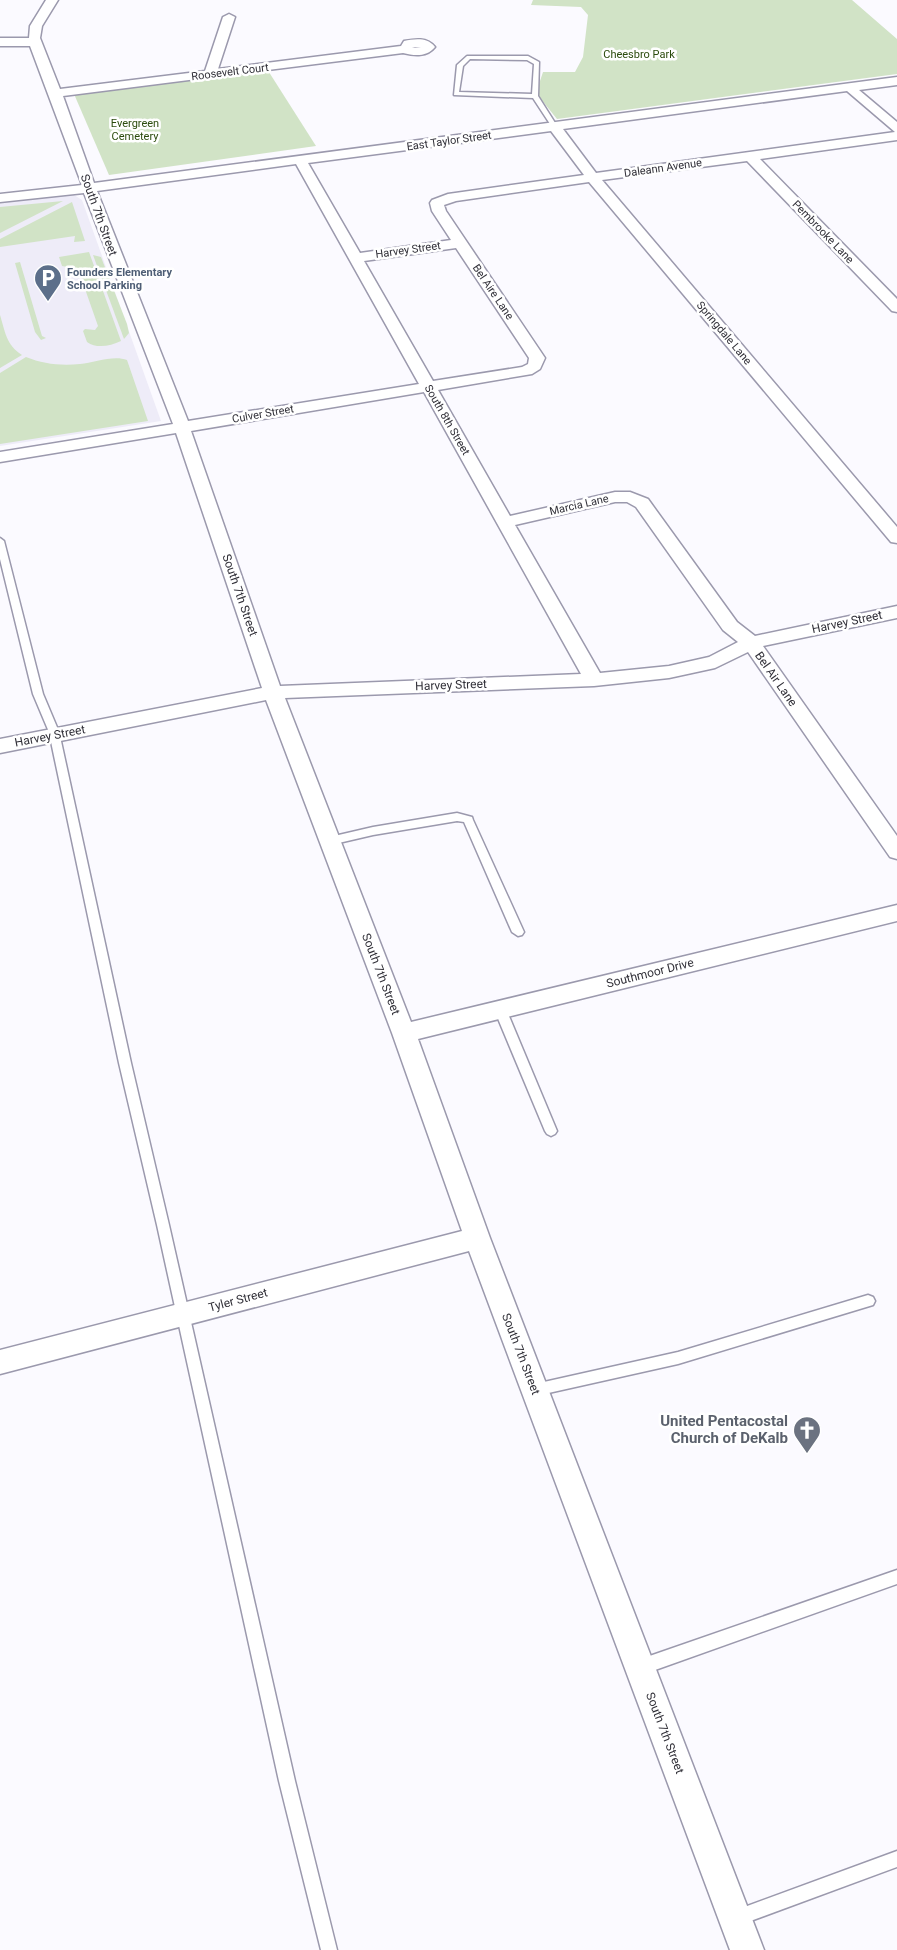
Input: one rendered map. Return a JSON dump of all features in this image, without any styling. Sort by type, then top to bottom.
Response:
[{"type":"street","points":[[0,42],[34,42],[33,32],[52,0]]},
{"type":"street","points":[[210,74],[229,17]]},
{"type":"street","name":"South 7th Street","points":[[34,42],[56,93],[125,285],[182,428],[273,692],[404,1033],[477,1238],[747,1950]]},
{"type":"street","name":"Roosevelt Court","points":[[56,93],[405,49]]},
{"type":"street","name":"East Taylor Street","points":[[0,198],[89,188],[897,81]]},
{"type":"street","points":[[849,87],[897,129]]},
{"type":"street","name":"Springdale Lane","points":[[554,126],[593,178],[897,538]]},
{"type":"street","name":"Daleann Avenue","points":[[439,211],[437,203],[453,197],[897,136]]},
{"type":"street","name":"Pembrooke Lane","points":[[750,156],[897,308]]},
{"type":"street","name":"South 8th Street","points":[[300,160],[594,680]]},
{"type":"street","name":"Bel Aire Lane","points":[[439,211],[537,358],[536,366],[526,371]]},
{"type":"street","name":"Harvey Street","points":[[356,258],[460,243]]},
{"type":"street","name":"Culver Street","points":[[0,457],[526,371]]},
{"type":"street","name":"Marcia Lane","points":[[505,522],[615,497],[636,499],[649,511]]},
{"type":"street","name":"Bel Air Lane","points":[[649,511],[730,626],[751,642],[897,852]]},
{"type":"street","name":"Harvey Street","points":[[0,746],[273,692],[636,677],[715,662],[751,642],[897,612]]},
{"type":"street","name":"Southmoor Drive","points":[[404,1033],[897,913]]},
{"type":"street","name":"Tyler Street","points":[[0,1362],[477,1238]]},
{"type":"lane","points":[[535,96],[456,94],[460,65],[469,57],[528,58],[538,63],[535,96],[554,126]]},
{"type":"lane","points":[[0,542],[38,694],[54,736],[124,1063],[287,1781],[329,1950]]},
{"type":"lane","points":[[330,841],[373,830],[457,817],[468,820],[518,932]]},
{"type":"lane","points":[[500,1010],[551,1130]]},
{"type":"lane","points":[[535,1390],[678,1358],[868,1301]]},
{"type":"lane","points":[[641,1667],[897,1577]]},
{"type":"lane","points":[[735,1919],[897,1859]]},
{"type":"shaded area","points":[[74,195],[82,200],[161,421],[0,446],[0,202]]},
{"type":"green space","name":"Cheesbro Park","points":[[533,0],[852,0],[897,39],[897,74],[557,119],[536,93],[543,72],[575,72],[583,57],[588,15],[581,7],[531,5]]},
{"type":"green space","name":"Evergreen Cemetery","points":[[267,69],[316,146],[109,175],[74,94]]},
{"type":"green space","points":[[63,201],[0,233],[0,207]]},
{"type":"green space","points":[[72,202],[85,241],[74,242],[75,236],[0,247],[0,239]]},
{"type":"green space","points":[[89,252],[121,341],[108,345],[95,346],[87,342],[83,331],[85,329],[95,330],[98,326],[78,269],[62,266],[59,257]]},
{"type":"green space","points":[[93,255],[101,257],[127,324],[129,333],[124,339]]},
{"type":"green space","points":[[20,262],[42,336],[46,338],[41,340],[35,332],[15,263]]},
{"type":"green space","points":[[0,315],[9,342],[22,355],[0,368]]},
{"type":"green space","points":[[26,357],[46,363],[66,365],[110,359],[127,360],[148,421],[0,444],[0,373]]},
{"type":"place","name":"Founders Elementary School Parking","points":[[48,302]]},
{"type":"place","name":"United Pentacostal Church of DeKalb","points":[[807,1454]]}]
